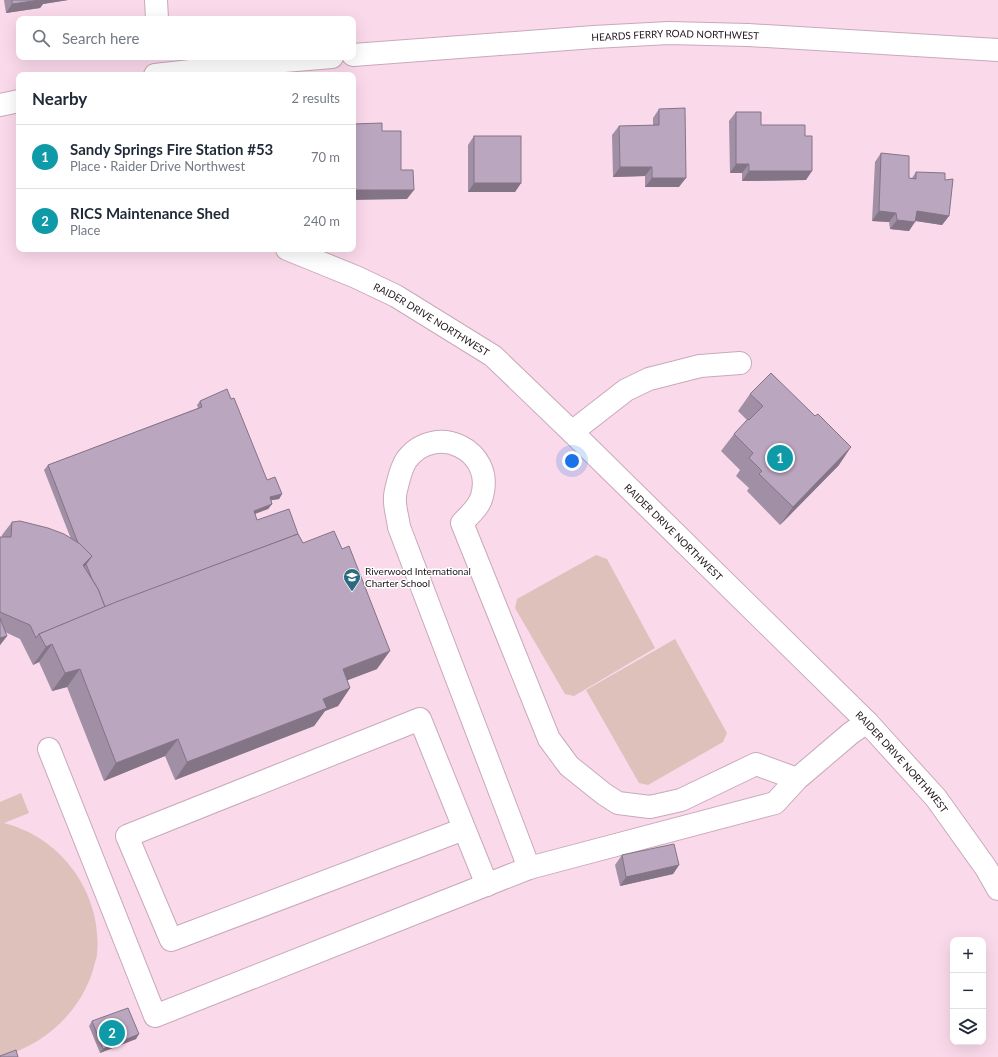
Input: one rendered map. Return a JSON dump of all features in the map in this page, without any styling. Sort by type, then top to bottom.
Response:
[{"type":"street","points":[[156,0],[157,16]]},
{"type":"street","name":"HEARDS FERRY ROAD NORTHWEST","points":[[356,55],[594,37],[669,33],[748,35],[998,50]]},
{"type":"street","points":[[158,60],[158,72]]},
{"type":"street","points":[[184,72],[298,60]]},
{"type":"street","points":[[0,105],[16,102]]},
{"type":"street","name":"RAIDER DRIVE NORTHWEST","points":[[294,252],[356,277],[396,296],[492,356],[572,432],[867,722],[936,798],[992,865],[998,889]]},
{"type":"street","points":[[572,432],[626,390],[649,379],[700,366],[740,363]]},
{"type":"street","points":[[529,868],[399,527],[395,497],[401,470],[406,460],[413,452],[433,442],[455,444],[465,448],[480,465],[484,486],[482,497],[477,507],[462,523],[548,739],[569,766],[590,784],[618,803],[650,807],[681,800],[756,764],[797,779]]},
{"type":"street","points":[[464,829],[171,940],[127,836],[420,720],[487,885]]},
{"type":"street","points":[[49,749],[155,1016],[529,868],[775,803],[797,779],[851,733],[867,722]]},
{"type":"shaded area","points":[[596,555],[607,559],[655,648],[574,696],[565,694],[515,608],[517,599]]},
{"type":"shaded area","points":[[675,639],[727,733],[723,742],[648,785],[639,783],[586,690]]},
{"type":"shaded area","points":[[21,793],[29,813],[4,823],[25,831],[44,842],[61,856],[75,872],[86,891],[93,911],[97,933],[97,955],[87,986],[69,1014],[58,1026],[31,1045],[0,1057],[0,802]]},
{"type":"building","points":[[12,0],[40,0],[12,4]]},
{"type":"building","points":[[685,108],[686,178],[652,178],[652,167],[620,167],[619,126],[659,125],[659,109]]},
{"type":"building","points":[[736,112],[761,112],[761,125],[805,125],[805,136],[812,136],[812,171],[749,171],[749,164],[736,164]]},
{"type":"building","points":[[382,123],[382,131],[401,131],[401,170],[413,170],[414,190],[356,190],[356,124]]},
{"type":"building","points":[[474,136],[521,136],[521,183],[474,183]]},
{"type":"building","points":[[881,153],[909,156],[909,178],[916,179],[916,172],[945,173],[945,180],[953,179],[949,216],[917,211],[915,222],[897,220],[896,213],[879,211]]},
{"type":"building","points":[[771,373],[815,416],[818,414],[851,447],[793,507],[759,474],[762,471],[749,458],[753,453],[734,434],[763,406],[750,394]]},
{"type":"building","points":[[227,389],[231,399],[234,398],[267,480],[275,477],[282,494],[270,497],[272,504],[254,511],[257,520],[289,509],[298,534],[105,607],[86,564],[92,556],[78,543],[48,465],[202,407],[200,401]]},
{"type":"building","points":[[20,521],[48,528],[64,534],[80,544],[92,556],[83,565],[98,589],[105,607],[39,634],[36,638],[30,625],[0,612],[0,537],[11,537],[12,522]]},
{"type":"building","points":[[334,531],[342,549],[349,546],[390,651],[343,669],[350,688],[323,699],[327,708],[187,762],[178,739],[116,763],[80,669],[65,673],[52,644],[46,647],[39,634],[116,602],[298,534],[303,543]]},
{"type":"building","points":[[0,618],[7,636],[0,638]]},
{"type":"building","points":[[674,844],[679,865],[626,877],[622,855]]},
{"type":"building","points":[[128,1008],[139,1034],[103,1049],[92,1021]]},
{"type":"building","points":[[16,1050],[18,1057],[0,1057],[0,1056]]},
{"type":"place","name":"Sandy Springs Fire Station #53","points":[[780,458]]},
{"type":"place","name":"Riverwood International Charter School","points":[[352,592]]},
{"type":"place","name":"RICS Maintenance Shed","points":[[112,1033]]}]
